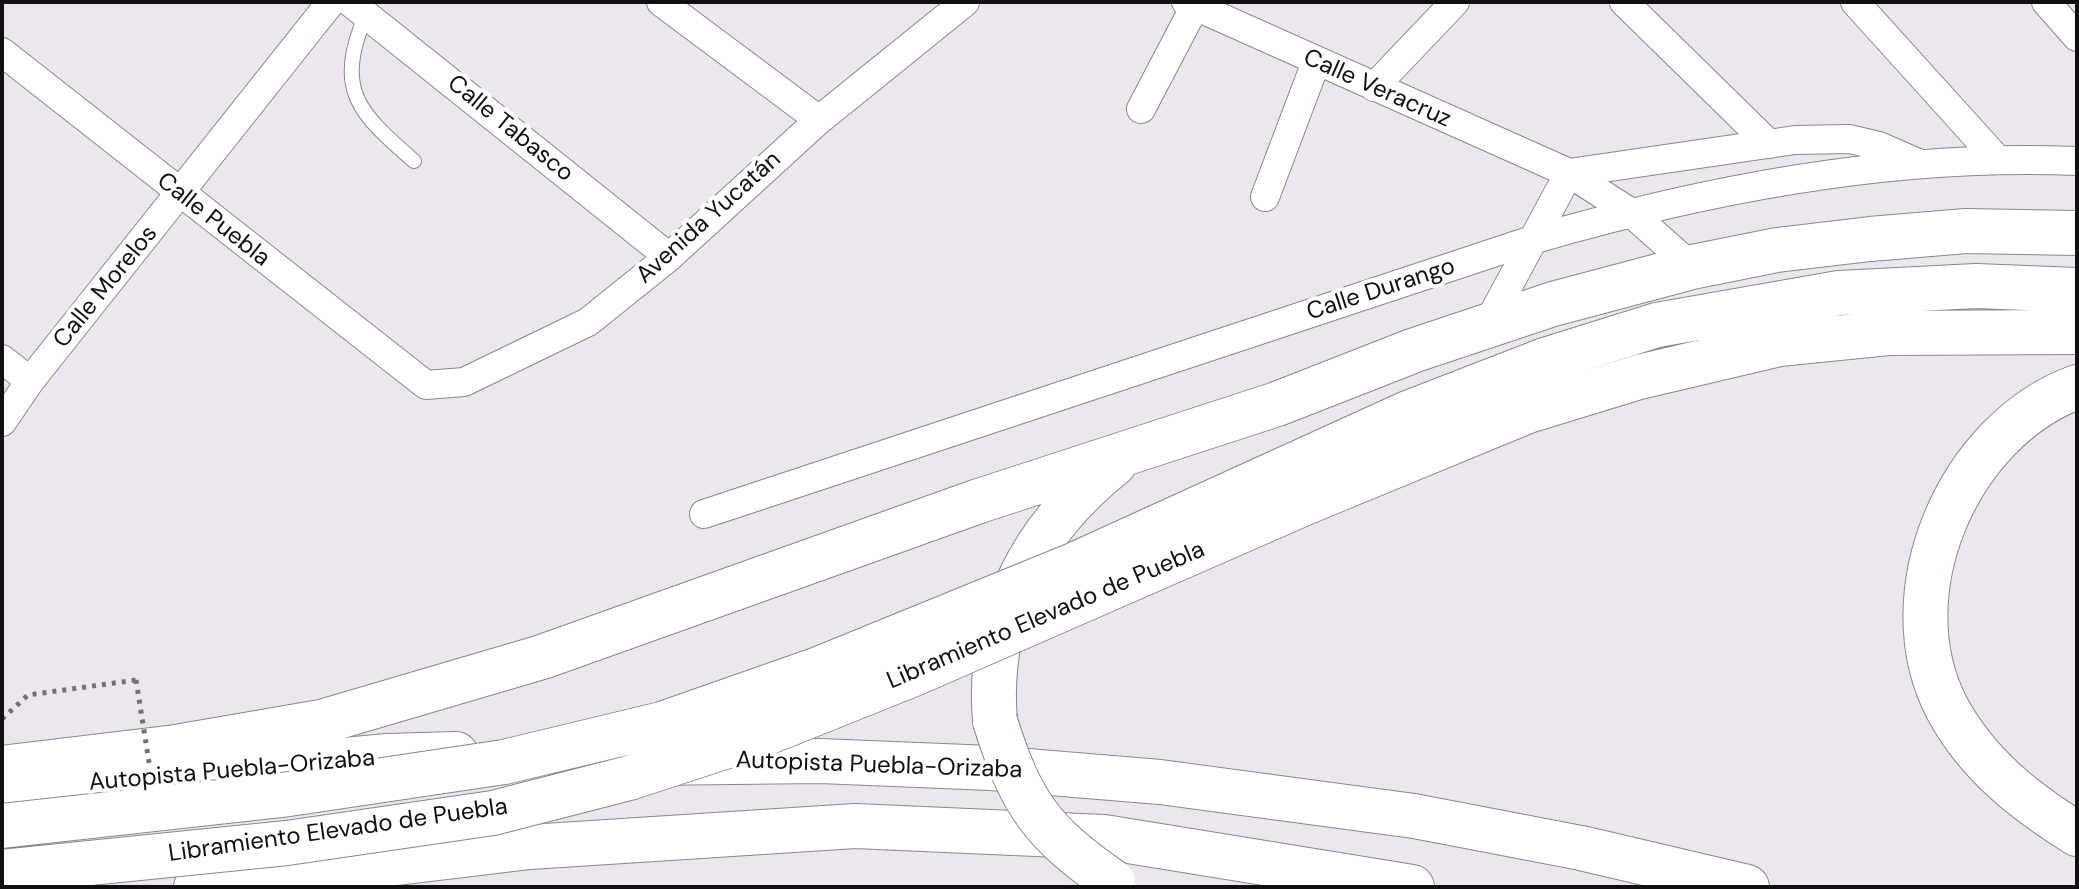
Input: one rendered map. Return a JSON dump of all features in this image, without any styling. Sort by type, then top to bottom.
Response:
[{"type":"main road","points":[[2,768],[176,747],[321,722],[542,657],[1140,447],[1277,404],[1415,350],[1553,304],[1692,267],[1777,250],[1938,233],[2077,233]]},
{"type":"main road","name":"Libramiento Elevado de Puebla","points":[[2,826],[282,795],[504,762],[662,724],[816,670],[1076,564],[1408,413],[1545,360],[1657,325],[1839,293],[1976,286],[2077,290]]},
{"type":"main road","name":"Libramiento Elevado de Puebla","points":[[2,872],[287,843],[493,813],[629,778],[764,734],[916,673],[1307,502],[1542,407],[1639,377],[1779,344],[1888,333],[2077,332]]},
{"type":"main road","points":[[2077,387],[2057,394],[2013,425],[1971,472],[1951,506],[1933,562],[1928,591],[1928,646],[1934,674],[1947,707],[1987,765],[2040,811],[2077,834]]},
{"type":"main road","points":[[1121,884],[1069,852],[1033,813],[1014,775],[995,721],[992,682],[996,649],[1016,586],[1031,557],[1067,506],[1113,464],[1140,447]]},
{"type":"main road","name":"Autopista Puebla-Orizaba","points":[[2,793],[387,756],[558,751],[647,763],[820,761],[991,768],[1160,782],[1414,816],[1581,848],[1747,887]]},
{"type":"main road","points":[[196,887],[530,847],[855,826],[1104,837],[1412,887]]},
{"type":"street","name":"Calle Morelos","points":[[2,422],[30,381],[181,195],[331,2]]},
{"type":"street","points":[[661,2],[819,120]]},
{"type":"street","name":"Avenida Yucatán","points":[[426,385],[464,382],[588,322],[669,257],[819,120],[965,2]]},
{"type":"street","points":[[1374,87],[1455,2]]},
{"type":"street","points":[[1624,2],[1769,144]]},
{"type":"street","points":[[1855,2],[1996,158]]},
{"type":"street","points":[[2046,2],[2077,37]]},
{"type":"street","points":[[1141,109],[1190,5]]},
{"type":"street","name":"Calle Veracruz","points":[[1190,5],[1569,173],[1630,212],[1692,267]]},
{"type":"street","name":"Calle Tabasco","points":[[358,8],[669,257]]},
{"type":"street","name":"Calle Puebla","points":[[2,52],[426,385]]},
{"type":"street","points":[[1265,197],[1316,62]]},
{"type":"street","points":[[1485,329],[1569,173],[1795,140],[1850,139],[1879,146],[1918,163]]},
{"type":"street","name":"Calle Durango","points":[[704,514],[1535,239],[1630,212],[1918,163],[1996,158],[2077,161]]},
{"type":"street","points":[[2,359],[30,381]]},
{"type":"lane","points":[[358,8],[352,47],[358,104],[367,120],[414,161]]},
{"type":"path","points":[[2,719],[28,695],[136,680]]}]
